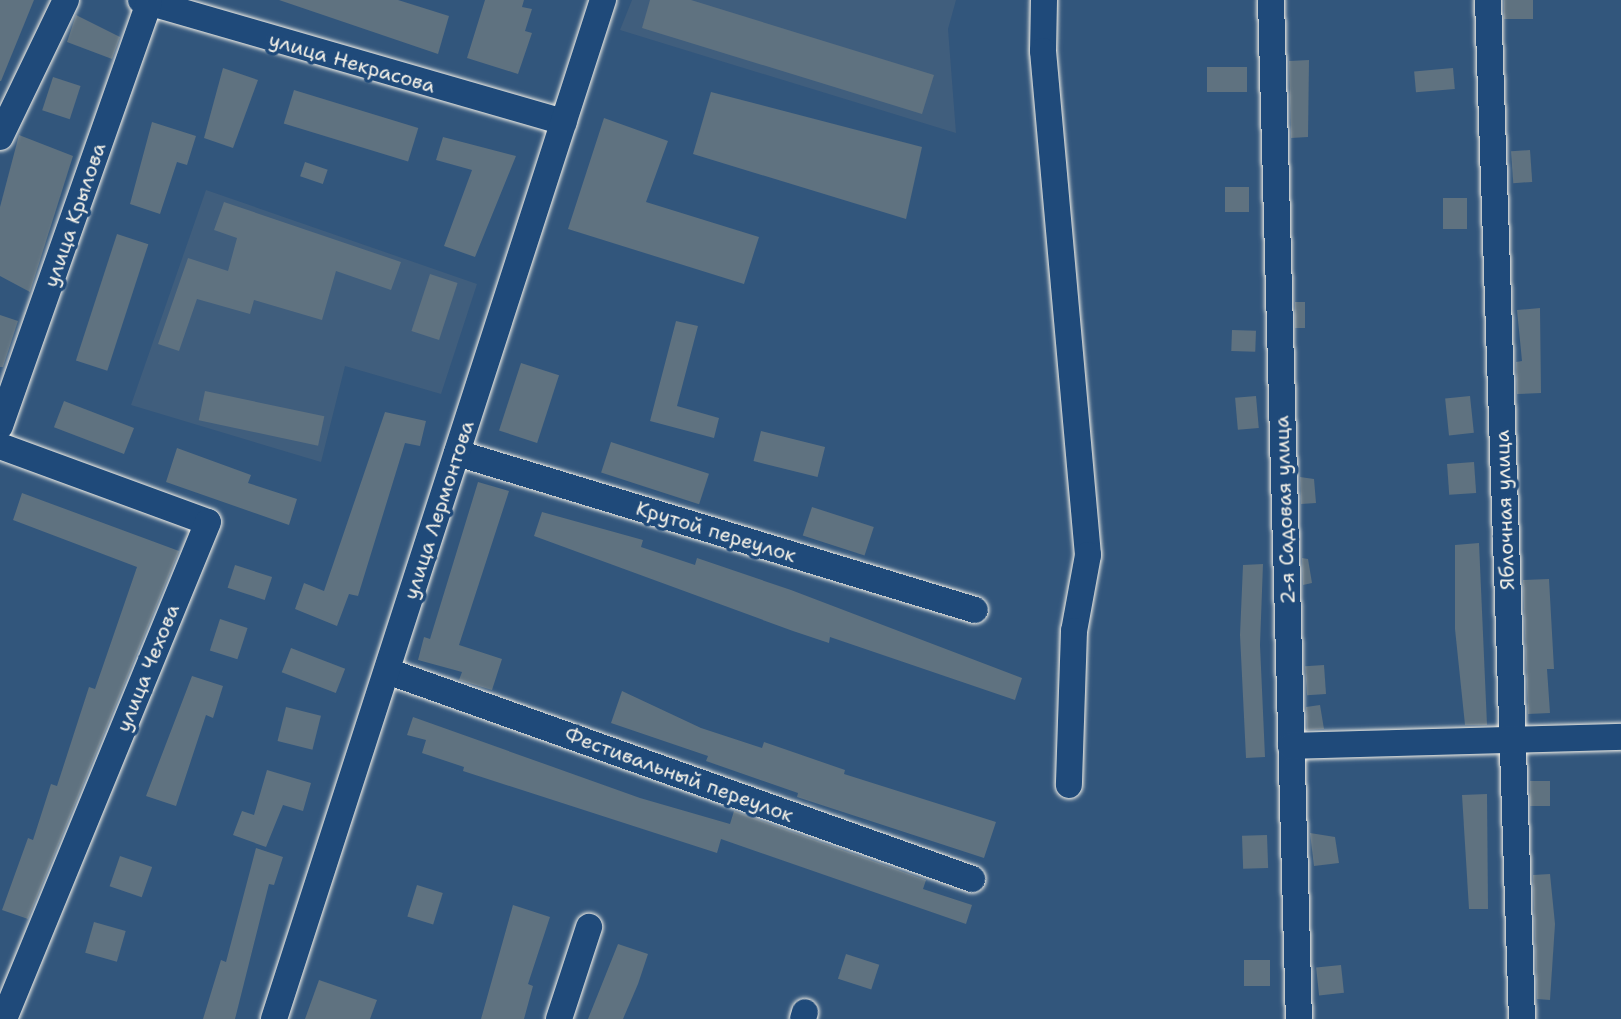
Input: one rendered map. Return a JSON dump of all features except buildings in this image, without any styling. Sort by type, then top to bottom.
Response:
[{"type":"street","points":[[0,137],[66,0]]},
{"type":"street","name":"улица Лермонтова","points":[[274,1019],[603,0]]},
{"type":"street","points":[[1044,0],[1043,51],[1088,555],[1074,631],[1069,785]]},
{"type":"street","name":"2-я Садовая улица","points":[[1271,0],[1299,1019]]},
{"type":"street","name":"Яблочная улица","points":[[1488,0],[1522,1019]]},
{"type":"street","name":"улица Некрасова","points":[[145,1],[564,122]]},
{"type":"street","name":"улица Крылова","points":[[0,426],[145,1]]},
{"type":"street","name":"улица Чехова","points":[[0,446],[208,522],[4,1019]]},
{"type":"street","name":"Крутой переулок","points":[[457,453],[975,610]]},
{"type":"street","name":"Фестивальный переулок","points":[[387,671],[972,879]]},
{"type":"street","points":[[1291,746],[1621,737]]},
{"type":"street","points":[[559,1019],[589,927]]},
{"type":"shaded area","points":[[632,0],[956,0],[948,29],[956,133],[620,30]]},
{"type":"shaded area","points":[[206,190],[477,284],[441,394],[345,366],[321,462],[131,405]]}]
